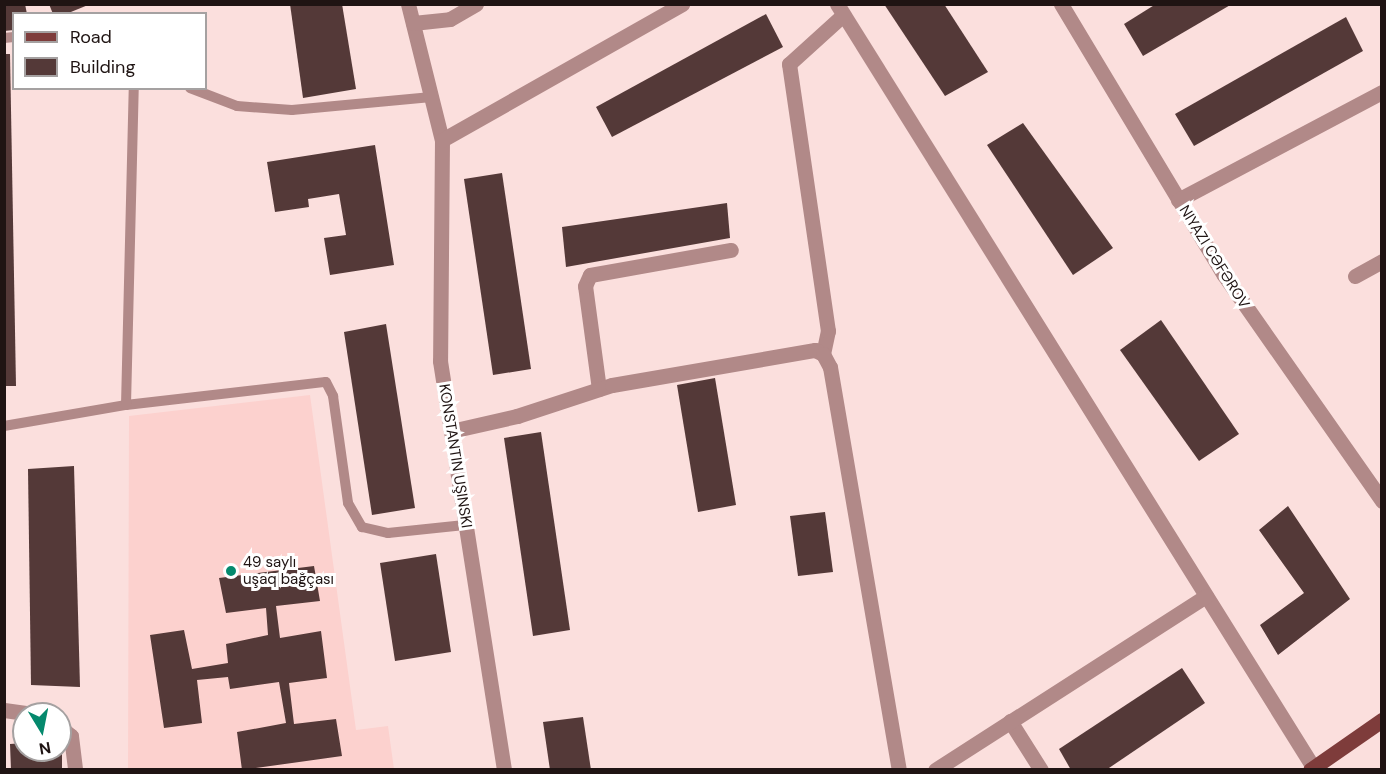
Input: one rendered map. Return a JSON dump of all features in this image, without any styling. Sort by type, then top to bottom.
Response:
[{"type":"main road","points":[[1311,768],[1382,720]]},
{"type":"street","name":"KONSTANTIN UŞINSKI","points":[[408,4],[442,140],[440,362],[504,770]]},
{"type":"street","points":[[413,23],[450,19],[476,4]]},
{"type":"street","points":[[442,140],[682,4]]},
{"type":"street","name":"NIYAZI CƏFƏROV","points":[[1061,4],[1224,275],[1382,501]]},
{"type":"street","points":[[823,354],[828,331],[789,64],[840,10],[1311,768]]},
{"type":"street","points":[[1178,200],[1382,92]]},
{"type":"street","points":[[599,389],[585,286],[590,275],[731,250]]},
{"type":"street","points":[[1355,276],[1382,261]]},
{"type":"street","points":[[451,431],[517,417],[599,389],[815,350],[823,354],[830,367],[899,770]]},
{"type":"street","points":[[935,770],[1206,596]]},
{"type":"street","points":[[1010,721],[1041,770]]},
{"type":"street","points":[[72,744],[75,770]]},
{"type":"lane","points":[[126,405],[135,90]]},
{"type":"lane","points":[[195,90],[237,106],[292,111],[431,97]]},
{"type":"lane","points":[[4,426],[126,405],[326,381],[333,396],[348,503],[362,527],[388,533],[465,525]]},
{"type":"shaded area","name":"49 saylı uşaq bağçası","points":[[310,395],[356,730],[388,726],[394,769],[128,770],[129,416]]},
{"type":"building","points":[[4,4],[25,4],[27,12],[12,12],[12,30],[4,31]]},
{"type":"building","points":[[49,4],[88,4],[71,12],[52,12]]},
{"type":"building","points":[[290,4],[342,4],[356,89],[303,98]]},
{"type":"building","points":[[884,4],[944,4],[988,72],[945,96]]},
{"type":"building","points":[[1156,4],[1232,4],[1143,56],[1124,24]]},
{"type":"building","points":[[766,14],[783,47],[612,137],[596,107]]},
{"type":"building","points":[[1346,17],[1363,51],[1194,146],[1175,114]]},
{"type":"building","points":[[4,54],[10,54],[16,386],[4,386]]},
{"type":"building","points":[[1023,123],[1113,248],[1073,275],[987,145]]},
{"type":"building","points":[[375,145],[394,265],[330,275],[324,238],[346,235],[339,194],[308,199],[309,207],[275,212],[267,162]]},
{"type":"building","points":[[502,173],[531,369],[493,375],[464,179]]},
{"type":"building","points":[[727,203],[730,238],[566,267],[562,227]]},
{"type":"building","points":[[1161,320],[1239,434],[1199,461],[1120,350]]},
{"type":"building","points":[[386,324],[415,508],[372,515],[344,332]]},
{"type":"building","points":[[715,378],[736,505],[698,512],[677,385]]},
{"type":"building","points":[[541,432],[570,630],[533,636],[504,438]]},
{"type":"building","points":[[74,466],[80,687],[31,685],[28,469]]},
{"type":"building","points":[[1288,506],[1350,599],[1278,655],[1260,625],[1304,593],[1259,530]]},
{"type":"building","points":[[825,512],[833,572],[798,576],[790,516]]},
{"type":"building","points":[[436,554],[451,652],[395,661],[380,563]]},
{"type":"building","points":[[314,566],[320,601],[276,606],[280,638],[321,631],[327,678],[289,683],[294,724],[336,719],[342,756],[242,770],[237,732],[286,723],[279,682],[230,689],[228,677],[197,680],[202,723],[164,728],[150,635],[184,630],[192,669],[228,663],[226,644],[268,635],[266,608],[226,613],[219,578]]},
{"type":"building","points":[[1182,668],[1205,703],[1106,770],[1071,770],[1059,749]]},
{"type":"building","points":[[583,717],[591,770],[550,770],[543,722]]},
{"type":"building","points":[[10,744],[12,744],[12,762],[62,762],[62,770],[11,770]]},
{"type":"place","name":"49 saylı uşaq bağçası","points":[[231,571]]}]
